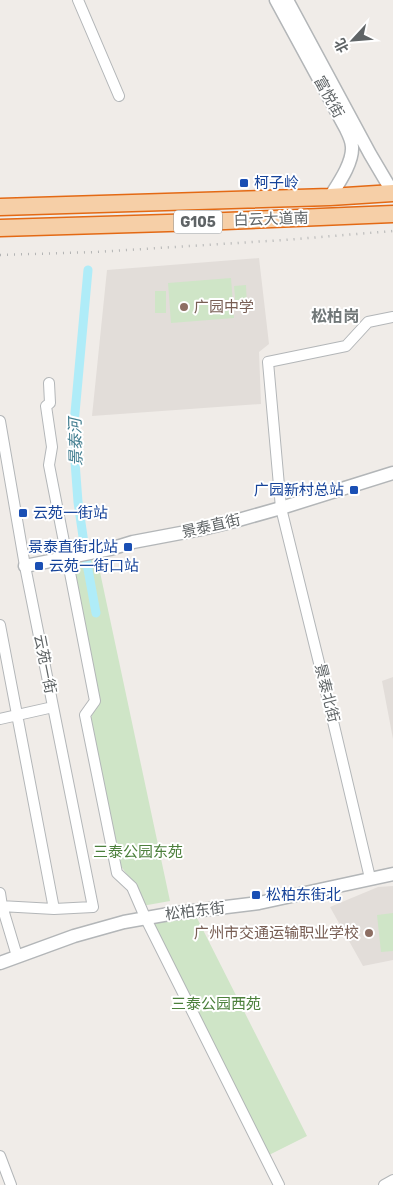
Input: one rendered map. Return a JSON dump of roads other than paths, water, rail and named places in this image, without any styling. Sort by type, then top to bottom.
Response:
[{"type":"highway","name":"白云大道南","points":[[2,207],[330,198],[393,193]]},
{"type":"highway","name":"白云大道南","points":[[3,228],[201,222],[392,213]]},
{"type":"street","points":[[78,0],[119,96]]},
{"type":"street","name":"富悦街","points":[[276,0],[346,129],[352,146],[352,154],[348,164],[330,198]]},
{"type":"street","name":"富悦街","points":[[287,0],[393,193]]},
{"type":"street","name":"景泰北街","points":[[370,878],[281,508],[268,362],[346,346],[368,322],[393,317]]},
{"type":"street","points":[[49,383],[50,403],[46,406],[52,447],[50,465],[95,701],[85,715],[116,873],[132,887],[145,918],[279,1185]]},
{"type":"street","name":"云苑一街","points":[[0,421],[25,566],[92,907],[54,909]]},
{"type":"street","name":"景泰直街","points":[[25,566],[216,526],[393,473]]},
{"type":"street","points":[[0,624],[54,909],[1,906]]},
{"type":"street","points":[[0,719],[53,707]]},
{"type":"street","name":"松柏东街","points":[[0,963],[90,930],[145,918],[259,903],[393,874]]},
{"type":"street","points":[[0,893],[1,906],[17,956]]},
{"type":"street","points":[[0,1156],[11,1185]]},
{"type":"street","points":[[384,1185],[393,1180]]},
{"type":"waterway","name":"景泰河","points":[[88,270],[73,435],[78,502],[96,613]]},
{"type":"railway","points":[[0,255],[96,252],[393,231]]},
{"type":"place","name":"柯子岭","points":[[244,183]]},
{"type":"place","name":"广园中学","points":[[184,307]]},
{"type":"place","name":"广园新村总站","points":[[354,490]]},
{"type":"place","name":"云苑一街站","points":[[23,513]]},
{"type":"place","name":"景泰直街北站","points":[[128,547]]},
{"type":"place","name":"云苑一街口站","points":[[39,566]]},
{"type":"place","name":"松柏东街北","points":[[256,895]]},
{"type":"place","name":"广州市交通运输职业学校","points":[[369,933]]},
{"type":"district","name":"松柏岗","points":[[335,316]]},
{"type":"park label","name":"三泰公园东苑","points":[[138,852]]},
{"type":"park label","name":"三泰公园西苑","points":[[216,1004]]}]
